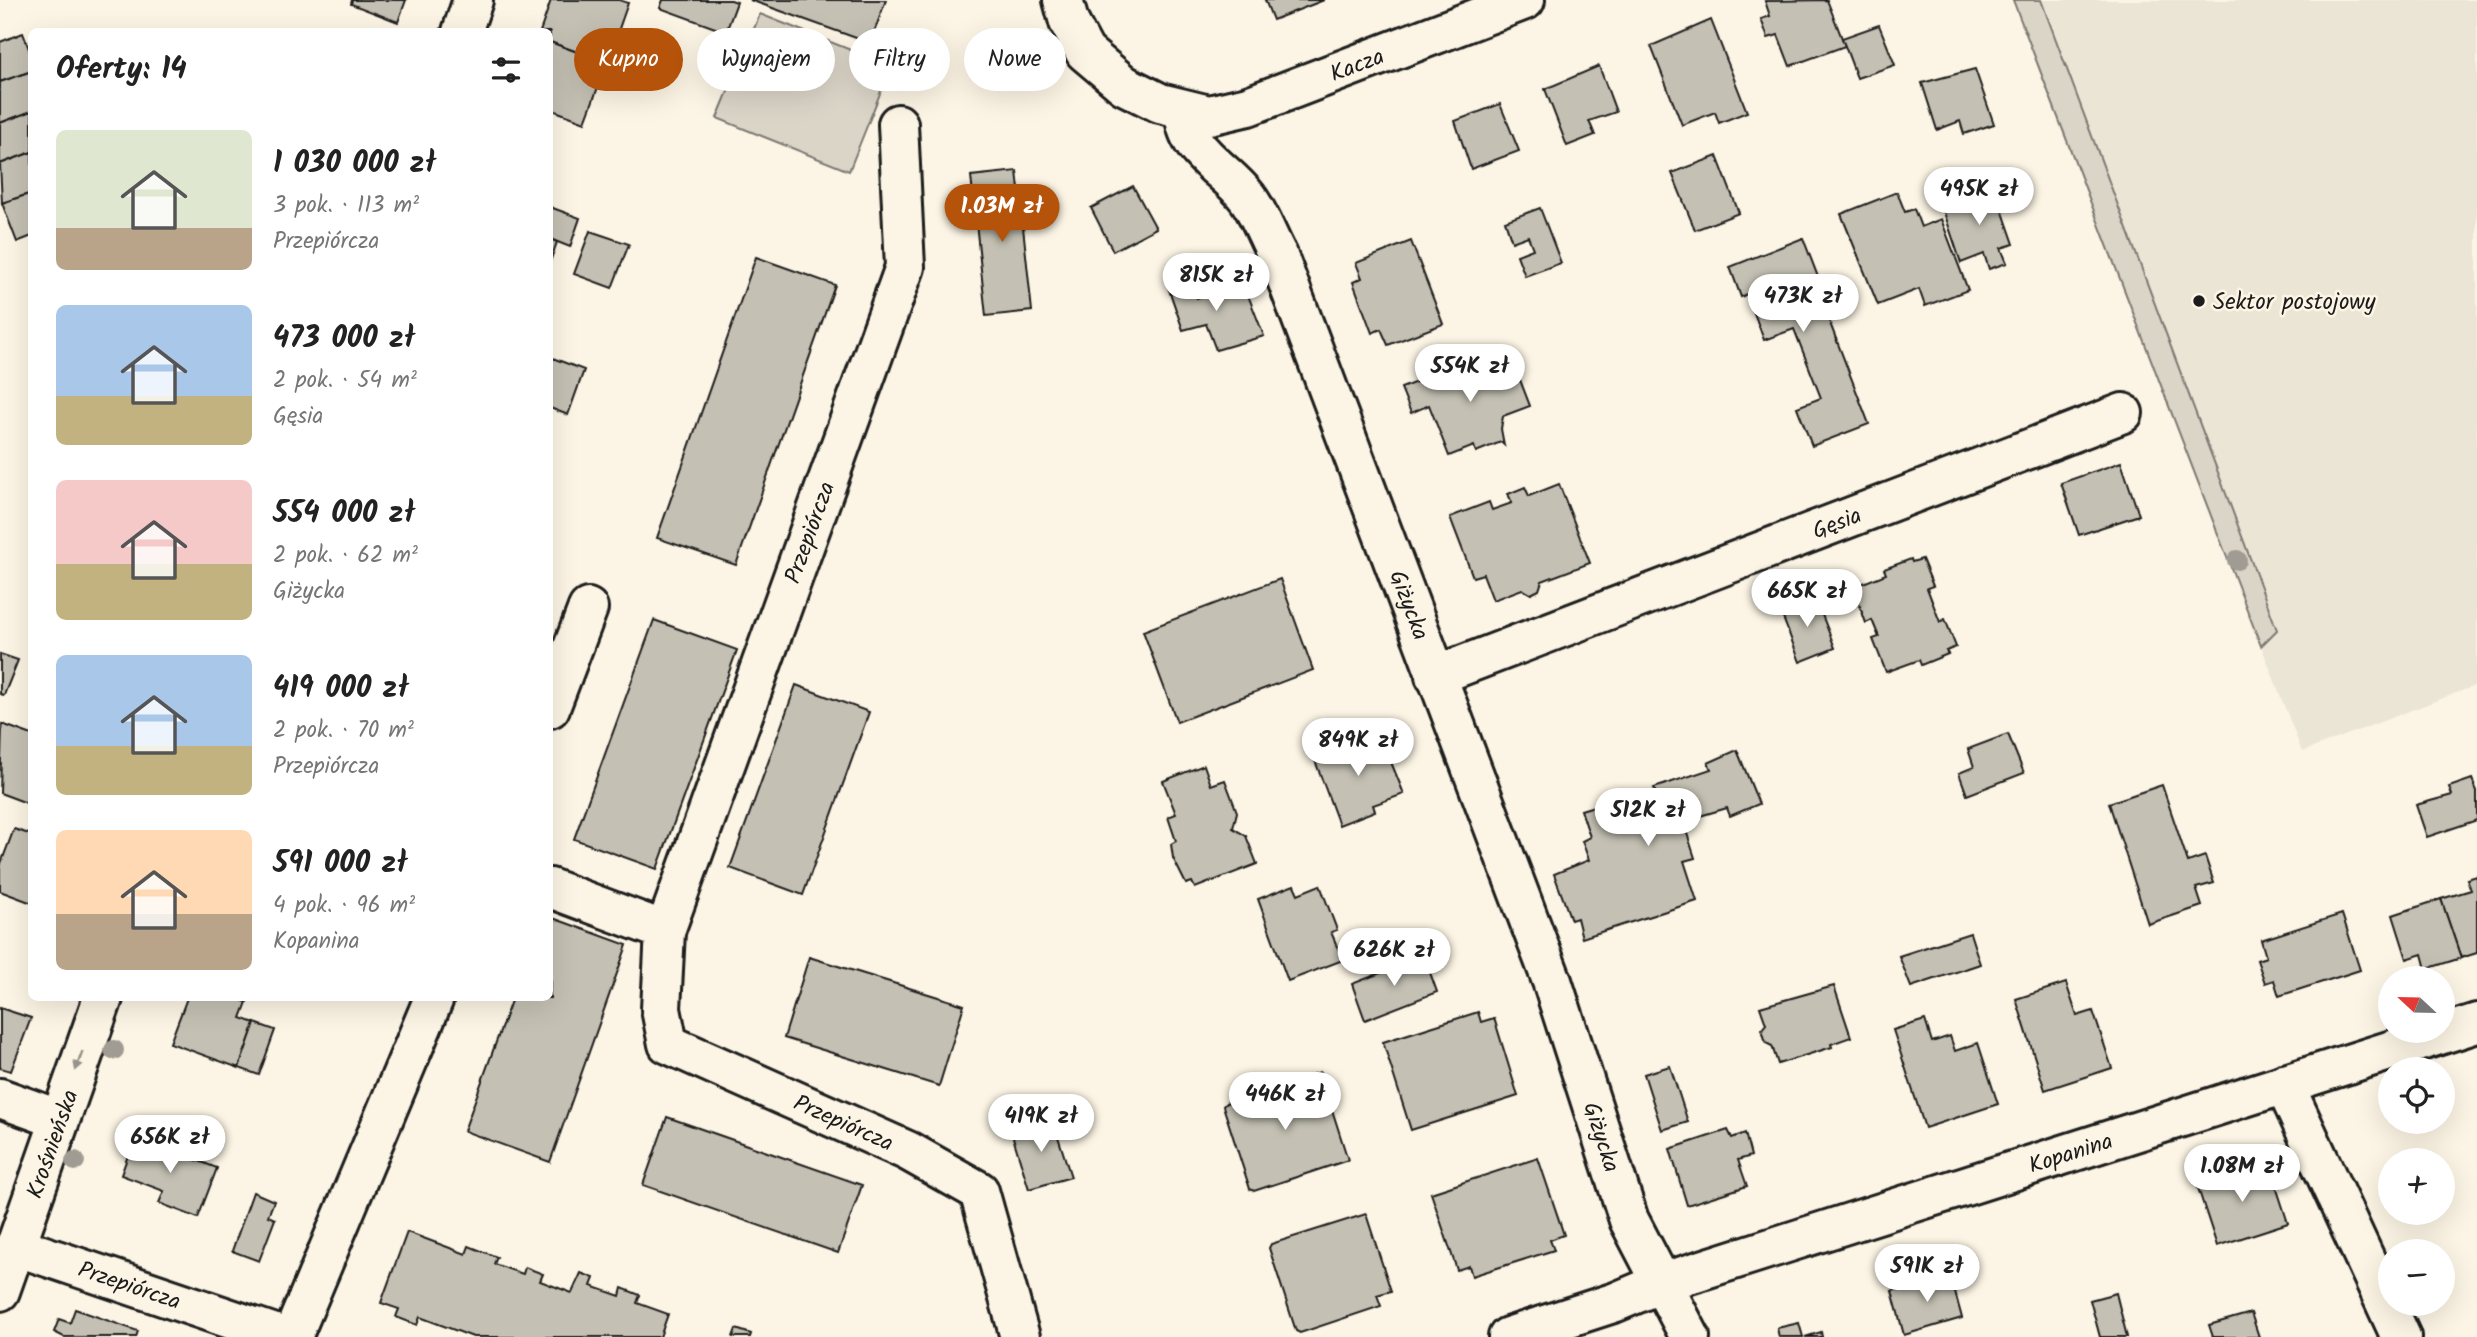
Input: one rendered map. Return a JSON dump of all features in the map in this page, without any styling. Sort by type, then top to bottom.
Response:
[{"type":"street","points":[[463,28],[473,0]]},
{"type":"street","points":[[1063,0],[1074,32],[1093,62],[1137,93],[1185,110]]},
{"type":"street","name":"Kacza","points":[[1185,110],[1209,115],[1248,106],[1525,0]]},
{"type":"street","name":"Giżycka","points":[[1185,110],[1184,124],[1190,139],[1248,198],[1278,256],[1552,981],[1629,1220],[1689,1337]]},
{"type":"street","name":"Przepiórcza","points":[[898,124],[905,267],[665,931],[661,1009],[668,1044],[908,1151],[979,1191],[1020,1337]]},
{"type":"street","name":"Gęsia","points":[[1435,676],[2123,413]]},
{"type":"street","points":[[553,700],[588,608]]},
{"type":"street","points":[[553,889],[665,931]]},
{"type":"street","name":"Krośnieńska","points":[[0,1291],[58,1119],[102,1001]]},
{"type":"street","points":[[292,1337],[433,1001]]},
{"type":"street","name":"Kopanina","points":[[1661,1283],[2477,1023]]},
{"type":"street","points":[[2284,1084],[2402,1337]]},
{"type":"street","points":[[0,1098],[58,1119]]},
{"type":"street","name":"Przepiórcza","points":[[15,1246],[284,1337]]},
{"type":"street","points":[[1508,1337],[1616,1302],[1661,1283]]},
{"type":"shaded area","points":[[2013,0],[2477,0],[2477,685],[2302,752]]},
{"type":"shaded area","points":[[2013,0],[2041,0],[2277,630],[2261,646]]},
{"type":"shaded area","points":[[760,14],[795,28],[754,28]]},
{"type":"shaded area","points":[[835,44],[849,49],[849,91],[881,91],[849,171],[717,118],[728,91],[835,91]]},
{"type":"building","points":[[352,0],[406,0],[398,22],[351,4]]},
{"type":"building","points":[[551,0],[619,0],[628,3],[619,28],[574,28],[574,51],[553,43],[553,28],[541,28]]},
{"type":"building","points":[[663,0],[737,2],[727,28],[715,28],[660,8]]},
{"type":"building","points":[[750,0],[886,0],[876,28],[849,28],[849,35],[835,30],[835,28],[828,28]]},
{"type":"building","points":[[1265,0],[1324,0],[1273,20]]},
{"type":"building","points":[[1827,0],[1845,46],[1790,66],[1778,35],[1768,38],[1761,19],[1770,16],[1765,1]]},
{"type":"building","points":[[1711,20],[1747,112],[1719,123],[1715,112],[1682,125],[1651,46]]},
{"type":"building","points":[[1879,25],[1895,65],[1857,78],[1842,38]]},
{"type":"building","points":[[23,33],[28,46],[28,72],[0,82],[0,42]]},
{"type":"building","points":[[553,43],[574,51],[574,91],[597,91],[585,122],[553,110]]},
{"type":"building","points":[[1599,66],[1616,112],[1589,121],[1595,135],[1567,146],[1545,89]]},
{"type":"building","points":[[1975,69],[1994,124],[1964,134],[1960,121],[1937,130],[1922,83]]},
{"type":"building","points":[[28,72],[28,112],[0,123],[0,82]]},
{"type":"building","points":[[1500,104],[1519,151],[1471,169],[1455,121]]},
{"type":"building","points":[[28,112],[28,154],[0,164],[0,123]]},
{"type":"building","points":[[28,154],[28,194],[2,203],[0,164]]},
{"type":"building","points":[[1717,156],[1739,213],[1695,230],[1672,173]]},
{"type":"building","points":[[1017,171],[1032,311],[986,316],[971,176]]},
{"type":"building","points":[[1133,186],[1156,228],[1113,251],[1091,208]]},
{"type":"building","points":[[1994,186],[2014,244],[2001,248],[2007,263],[1989,269],[1984,254],[1961,263],[1942,206]]},
{"type":"building","points":[[1897,192],[1905,212],[1914,209],[1921,227],[1941,219],[1968,290],[1925,306],[1919,289],[1878,305],[1841,214]]},
{"type":"building","points":[[28,194],[28,238],[17,242],[2,203]]},
{"type":"building","points":[[553,208],[580,218],[570,247],[553,240]]},
{"type":"building","points":[[1540,208],[1561,263],[1525,276],[1517,255],[1533,249],[1528,236],[1512,242],[1505,221]]},
{"type":"building","points":[[590,231],[629,244],[612,288],[574,274]]},
{"type":"building","points":[[1803,238],[1828,303],[1823,305],[1869,424],[1812,446],[1797,407],[1821,398],[1794,329],[1764,340],[1747,294],[1741,297],[1730,267]]},
{"type":"building","points":[[1411,241],[1443,324],[1388,345],[1381,329],[1372,333],[1353,282],[1362,278],[1356,263]]},
{"type":"building","points":[[756,257],[835,285],[736,565],[657,538]]},
{"type":"building","points":[[1188,273],[1197,298],[1216,290],[1219,297],[1244,285],[1264,336],[1216,350],[1206,324],[1183,330],[1166,281]]},
{"type":"building","points":[[553,358],[584,370],[568,415],[553,409]]},
{"type":"building","points":[[1512,359],[1530,406],[1503,416],[1501,429],[1504,445],[1501,442],[1476,452],[1474,446],[1449,456],[1429,405],[1411,413],[1401,388],[1457,366],[1462,379],[1478,367],[1487,369]]},
{"type":"building","points":[[2121,462],[2139,515],[2079,535],[2061,483]]},
{"type":"building","points":[[1559,484],[1590,563],[1542,581],[1539,590],[1531,594],[1522,589],[1493,600],[1483,574],[1473,577],[1450,517],[1489,502],[1492,510],[1512,503],[1508,494],[1525,487],[1529,496]]},
{"type":"building","points":[[1911,559],[1912,562],[1922,559],[1933,586],[1927,588],[1940,622],[1945,619],[1956,647],[1946,651],[1948,654],[1921,665],[1919,660],[1886,672],[1873,639],[1879,637],[1872,620],[1866,623],[1853,587],[1886,574],[1884,569]]},
{"type":"building","points":[[1280,579],[1313,670],[1177,722],[1143,631]]},
{"type":"building","points":[[1815,597],[1835,648],[1800,662],[1780,610]]},
{"type":"building","points":[[654,620],[737,650],[657,869],[574,839]]},
{"type":"building","points":[[0,654],[18,660],[4,695],[0,694]]},
{"type":"building","points":[[796,685],[869,712],[803,895],[730,868]]},
{"type":"building","points":[[2,724],[28,734],[28,804],[0,793]]},
{"type":"building","points":[[2008,734],[2024,773],[1967,795],[1959,773],[1974,767],[1968,749]]},
{"type":"building","points":[[1380,735],[1404,794],[1373,805],[1375,811],[1339,825],[1313,755],[1345,742],[1347,748]]},
{"type":"building","points":[[1737,750],[1759,804],[1730,816],[1727,808],[1683,821],[1695,858],[1684,861],[1697,901],[1582,938],[1577,918],[1571,920],[1554,874],[1589,860],[1582,841],[1590,837],[1581,810],[1614,800],[1615,806],[1643,796],[1652,800],[1658,798],[1654,788],[1711,769],[1708,763]]},
{"type":"building","points":[[1204,765],[1211,785],[1225,780],[1237,812],[1233,828],[1246,836],[1257,864],[1195,888],[1192,882],[1186,884],[1173,858],[1171,844],[1176,841],[1168,817],[1176,814],[1163,781]]},
{"type":"building","points":[[2472,779],[2477,791],[2477,820],[2427,837],[2416,805],[2452,795],[2449,787]]},
{"type":"building","points":[[2162,785],[2188,862],[2205,856],[2214,883],[2196,888],[2202,906],[2148,924],[2109,803]]},
{"type":"building","points":[[14,829],[28,834],[28,902],[0,891],[0,866]]},
{"type":"building","points":[[2477,876],[2477,953],[2461,958],[2441,899],[2471,890],[2467,879]]},
{"type":"building","points":[[1294,885],[1298,894],[1320,885],[1337,930],[1331,932],[1343,960],[1288,981],[1258,899]]},
{"type":"building","points":[[2441,899],[2461,958],[2436,966],[2425,966],[2422,954],[2407,959],[2393,915]]},
{"type":"building","points":[[2342,914],[2360,970],[2279,996],[2274,980],[2265,983],[2257,960],[2266,957],[2261,940]]},
{"type":"building","points":[[553,918],[627,945],[550,1162],[464,1131],[511,1001],[553,1001]]},
{"type":"building","points":[[1970,933],[1980,964],[1911,987],[1899,956]]},
{"type":"building","points":[[1424,956],[1437,992],[1365,1020],[1352,984]]},
{"type":"building","points":[[809,957],[964,1005],[939,1086],[784,1038]]},
{"type":"building","points":[[2066,983],[2077,1016],[2093,1011],[2112,1068],[2045,1090],[2016,999]]},
{"type":"building","points":[[1834,986],[1851,1037],[1831,1044],[1832,1047],[1778,1064],[1772,1046],[1766,1043],[1762,1029],[1766,1024],[1760,1007]]},
{"type":"building","points":[[186,1001],[244,1001],[247,1002],[241,1018],[255,1023],[239,1068],[170,1043]]},
{"type":"building","points":[[0,1008],[31,1018],[11,1071],[0,1068]]},
{"type":"building","points":[[1478,1012],[1481,1022],[1494,1018],[1518,1096],[1411,1130],[1383,1042]]},
{"type":"building","points":[[1925,1020],[1932,1042],[1950,1036],[1955,1051],[1978,1043],[1998,1104],[1925,1128],[1893,1030]]},
{"type":"building","points":[[255,1023],[275,1030],[259,1075],[239,1068]]},
{"type":"building","points":[[1670,1066],[1688,1122],[1662,1130],[1644,1074]]},
{"type":"building","points":[[1320,1072],[1348,1160],[1254,1191],[1250,1189],[1223,1106]]},
{"type":"building","points":[[667,1117],[862,1185],[838,1253],[643,1185]]},
{"type":"building","points":[[1052,1118],[1071,1177],[1029,1189],[1011,1131]]},
{"type":"building","points":[[1728,1130],[1732,1138],[1745,1133],[1751,1156],[1738,1160],[1747,1186],[1687,1205],[1670,1149]]},
{"type":"building","points":[[135,1136],[217,1168],[198,1218],[159,1203],[164,1191],[121,1175]]},
{"type":"building","points":[[1538,1158],[1564,1235],[1550,1240],[1554,1250],[1472,1276],[1469,1266],[1457,1270],[1431,1193]]},
{"type":"building","points":[[2230,1165],[2233,1177],[2269,1165],[2288,1223],[2217,1246],[2198,1188],[2217,1182],[2214,1170]]},
{"type":"building","points":[[253,1192],[274,1201],[268,1216],[275,1219],[259,1261],[232,1251]]},
{"type":"building","points":[[1366,1214],[1391,1291],[1377,1295],[1381,1306],[1300,1333],[1296,1331],[1269,1248],[1271,1244]]},
{"type":"building","points":[[407,1232],[466,1254],[469,1246],[497,1257],[494,1264],[523,1274],[525,1267],[543,1274],[540,1281],[572,1293],[581,1273],[594,1278],[591,1286],[620,1296],[622,1288],[640,1295],[637,1303],[668,1314],[660,1337],[473,1337],[420,1317],[417,1325],[396,1317],[399,1309],[381,1303]]},
{"type":"building","points":[[1950,1274],[1962,1318],[1904,1335],[1892,1291]]},
{"type":"building","points":[[2116,1293],[2127,1337],[2100,1337],[2090,1300]]},
{"type":"building","points":[[75,1309],[138,1331],[136,1337],[64,1337],[54,1332],[59,1319],[70,1323]]},
{"type":"building","points":[[2251,1313],[2259,1337],[2213,1337],[2209,1325]]},
{"type":"building","points":[[1799,1323],[1803,1337],[1779,1337],[1777,1328]]},
{"type":"building","points":[[736,1329],[751,1334],[750,1337],[733,1337]]},
{"type":"building","points":[[1821,1332],[1822,1337],[1805,1337]]},
{"type":"place","name":"Sektor postojowy","points":[[2199,301]]}]
